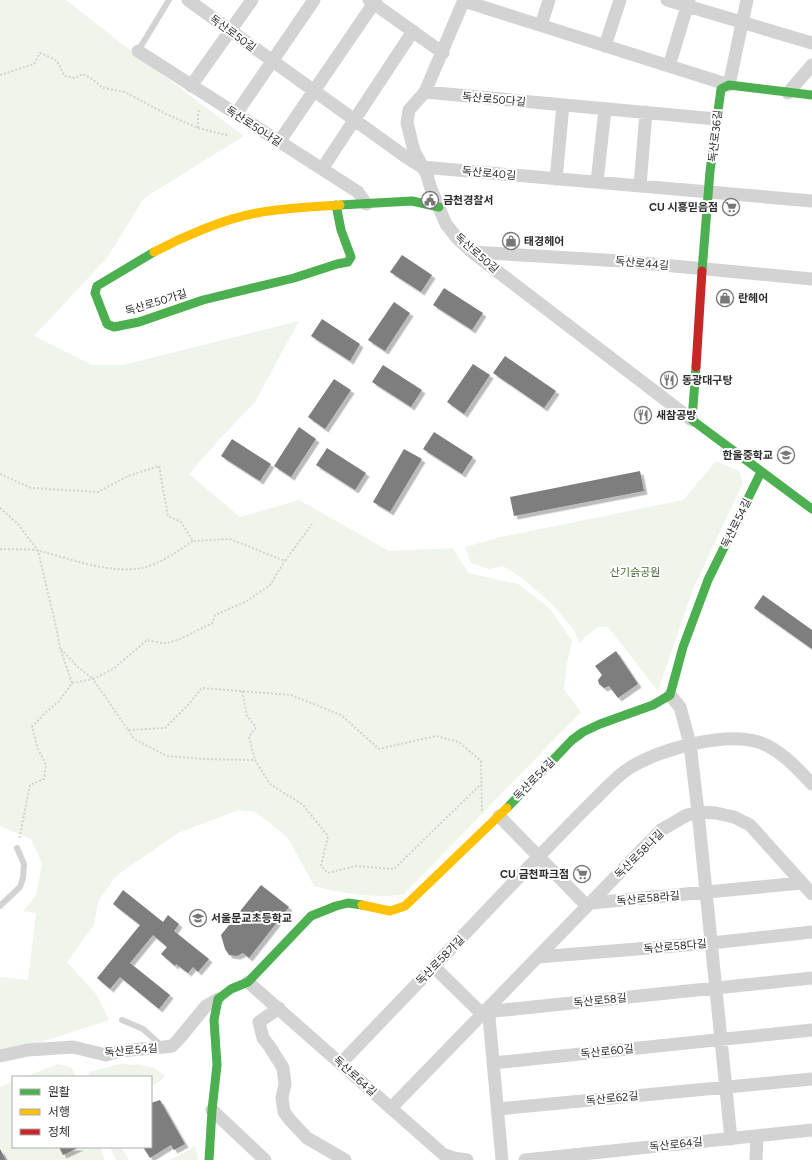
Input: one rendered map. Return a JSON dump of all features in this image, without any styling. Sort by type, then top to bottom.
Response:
[{"type":"street","name":"독산로50길","points":[[188,0],[354,120],[422,167],[427,175],[431,189],[446,224],[457,238],[472,252],[692,420],[812,509]]},
{"type":"street","points":[[191,86],[252,0]]},
{"type":"street","points":[[236,114],[314,0]]},
{"type":"street","points":[[541,25],[549,0]]},
{"type":"street","points":[[605,46],[620,0]]},
{"type":"street","points":[[667,0],[688,3],[812,43]]},
{"type":"street","points":[[743,22],[747,0]]},
{"type":"street","points":[[279,142],[373,1],[443,53]]},
{"type":"street","points":[[422,167],[414,151],[407,123],[409,110],[425,92],[464,1],[729,85],[812,95]]},
{"type":"street","points":[[669,66],[688,3]]},
{"type":"street","name":"독산로36길","points":[[709,192],[716,119],[721,89],[729,85],[743,22]]},
{"type":"street","points":[[322,169],[413,31]]},
{"type":"street","name":"독산로50나길","points":[[138,52],[358,192],[366,204]]},
{"type":"street","points":[[788,93],[812,65]]},
{"type":"street","name":"독산로50다길","points":[[425,92],[563,105]]},
{"type":"street","points":[[556,179],[563,105],[716,119]]},
{"type":"street","points":[[597,182],[605,109]]},
{"type":"street","points":[[640,186],[646,112]]},
{"type":"street","name":"독산로40길","points":[[422,167],[812,201]]},
{"type":"street","points":[[692,420],[709,192]]},
{"type":"street","name":"독산로50가길","points":[[336,205],[341,230],[351,257],[348,262],[337,264],[294,278],[203,300],[140,322],[114,327],[107,324],[95,293],[97,286],[145,256],[196,232],[256,213],[286,209],[336,205],[412,201],[439,207]]},
{"type":"street","name":"독산로44길","points":[[472,252],[621,262],[812,279]]},
{"type":"street","name":"독산로54길","points":[[0,1056],[28,1050],[73,1047],[106,1055],[120,1051],[164,1048],[172,1046],[206,1006],[231,989],[248,982],[311,916],[348,903],[390,911],[405,906],[483,832],[572,740],[583,732],[600,724],[653,706],[670,695],[683,647],[708,580],[761,472]]},
{"type":"street","points":[[670,695],[680,707],[690,744],[731,1139]]},
{"type":"street","name":"독산로58가길","points":[[341,1063],[538,857],[595,800],[631,767],[662,752],[690,744],[728,739],[752,740],[767,745],[782,754],[812,784]]},
{"type":"street","name":"독산로58나길","points":[[391,1108],[660,830],[687,815],[698,812],[716,813],[734,817],[750,825],[808,886]]},
{"type":"street","points":[[499,816],[538,857],[589,904]]},
{"type":"street","name":"독산로58라길","points":[[589,904],[706,893],[808,886]]},
{"type":"street","name":"독산로58다길","points":[[538,957],[711,943],[812,932]]},
{"type":"street","points":[[434,967],[478,1010],[485,1012],[489,1017],[502,1160]]},
{"type":"street","name":"독산로58길","points":[[485,1012],[812,978]]},
{"type":"street","name":"독산로64길","points":[[248,982],[443,1154],[450,1158],[467,1160]]},
{"type":"street","points":[[209,1160],[212,1110],[217,1065],[214,1020],[218,999]]},
{"type":"street","points":[[279,1008],[259,1022],[263,1038],[283,1068],[285,1084],[282,1098],[284,1112],[307,1138],[345,1160]]},
{"type":"street","name":"독산로60길","points":[[493,1063],[812,1030]]},
{"type":"street","name":"독산로62길","points":[[498,1109],[726,1086],[812,1079]]},
{"type":"street","points":[[212,1110],[265,1160]]},
{"type":"street","name":"독산로64길","points":[[529,1160],[812,1130]]},
{"type":"street","points":[[756,1160],[757,1136]]},
{"type":"lane","points":[[138,52],[169,0]]},
{"type":"lane","points":[[0,906],[20,888],[23,878],[24,864],[17,848]]},
{"type":"lane","points":[[122,1020],[143,1029],[164,1048]]},
{"type":"path","points":[[0,75],[34,64],[40,53],[59,63],[64,76],[76,78],[83,74],[104,88],[125,92],[166,114],[198,128],[226,135],[229,134]]},
{"type":"path","points":[[198,128],[199,110]]},
{"type":"path","points":[[0,474],[31,488],[98,492],[128,476],[159,466],[168,516],[181,522],[193,541]]},
{"type":"path","points":[[0,508],[17,523],[38,551],[58,631],[60,648],[72,683]]},
{"type":"path","points":[[17,848],[30,785],[44,779],[46,765],[38,749],[32,727],[44,712],[59,701],[72,683],[93,679],[113,669],[147,640],[165,643],[183,638],[199,628],[212,624],[215,615],[247,601],[270,585],[312,524]]},
{"type":"path","points":[[0,549],[38,551],[63,559],[119,569],[142,568],[172,556],[193,541],[230,539],[286,561]]},
{"type":"path","points":[[60,648],[78,667],[93,679],[134,739],[167,756],[203,759],[255,760]]},
{"type":"path","points":[[128,730],[165,728],[188,705],[202,688],[291,695],[341,715],[379,749],[436,736],[459,742],[481,761],[483,832]]},
{"type":"path","points":[[242,691],[247,716],[256,727],[249,738],[255,760],[270,784],[302,805],[328,836],[321,866],[328,873],[356,866],[394,869],[481,784]]},
{"type":"green space","points":[[0,0],[66,0],[244,136],[144,198],[107,258],[34,336],[92,365],[123,365],[299,321],[255,402],[189,474],[240,517],[299,500],[389,551],[453,548],[468,573],[518,584],[549,608],[572,640],[564,689],[581,712],[403,895],[358,895],[314,886],[288,838],[256,812],[239,810],[178,833],[116,876],[98,902],[94,925],[67,962],[96,994],[109,1020],[26,1047],[0,1053],[0,977],[28,980],[36,913],[23,911],[36,896],[42,864],[31,839],[0,826]]},
{"type":"green space","name":"산기슭공원","points":[[716,461],[739,471],[743,483],[693,589],[658,691],[608,627],[598,627],[585,637],[580,644],[573,629],[553,605],[522,578],[503,566],[489,569],[471,563],[465,547],[501,537],[683,500]]},
{"type":"green space","points":[[58,1064],[72,1068],[76,1076],[28,1076]]},
{"type":"green space","points":[[120,1064],[139,1065],[156,1069],[165,1077],[152,1086],[152,1076],[88,1076],[89,1072]]},
{"type":"green space","points":[[12,1082],[12,1148],[100,1148],[105,1160],[0,1160],[0,1087]]},
{"type":"green space","points":[[196,1146],[198,1160],[170,1160]]},
{"type":"green space","points":[[110,1148],[122,1148],[129,1160],[116,1160]]},
{"type":"building","points":[[402,255],[432,275],[421,292],[390,272]]},
{"type":"building","points":[[444,288],[483,313],[472,330],[433,305]]},
{"type":"building","points":[[394,302],[410,313],[385,351],[368,340]]},
{"type":"building","points":[[322,319],[360,344],[350,361],[311,336]]},
{"type":"building","points":[[505,356],[556,391],[544,408],[493,373]]},
{"type":"building","points":[[473,364],[490,375],[464,414],[447,402]]},
{"type":"building","points":[[383,365],[422,390],[411,407],[372,382]]},
{"type":"building","points":[[334,379],[351,390],[325,429],[308,417]]},
{"type":"building","points":[[299,427],[316,439],[291,477],[274,466]]},
{"type":"building","points":[[434,432],[473,457],[462,474],[423,449]]},
{"type":"building","points":[[232,439],[271,464],[260,481],[221,456]]},
{"type":"building","points":[[327,448],[366,473],[355,490],[316,465]]},
{"type":"building","points":[[404,449],[422,459],[390,512],[373,502]]},
{"type":"building","points":[[640,471],[644,491],[514,516],[510,497]]},
{"type":"building","points":[[763,595],[812,630],[812,649],[754,608]]},
{"type":"building","points":[[616,651],[638,684],[618,698],[609,686],[604,688],[599,684],[598,680],[602,675],[595,666]]},
{"type":"building","points":[[261,885],[289,907],[249,958],[243,953],[237,956],[229,955],[225,949],[221,935]]},
{"type":"building","points":[[123,890],[163,922],[168,915],[179,924],[174,931],[209,959],[198,972],[193,967],[188,973],[176,964],[175,966],[161,954],[167,947],[153,935],[130,963],[170,995],[159,1009],[120,977],[110,989],[97,978],[140,925],[113,904]]},
{"type":"building","points":[[160,1100],[185,1144],[174,1150],[171,1145],[150,1158],[144,1148],[152,1148],[152,1103]]},
{"type":"building","points":[[60,1148],[78,1148],[63,1155]]},
{"type":"building","points":[[0,1149],[6,1160],[0,1160]]},
{"type":"traffic: fast","points":[[702,271],[710,171],[721,89],[729,85],[812,95]]},
{"type":"traffic: fast","points":[[340,205],[412,201],[439,207]]},
{"type":"traffic: fast","points":[[154,252],[97,286],[95,293],[107,324],[114,327],[139,322],[203,300],[294,278],[337,264],[348,262],[351,257],[341,230],[336,205]]},
{"type":"traffic: fast","points":[[696,367],[692,420],[812,509]]},
{"type":"traffic: fast","points":[[507,808],[572,740],[583,732],[600,724],[653,705],[670,695],[683,647],[708,580],[761,472]]},
{"type":"traffic: fast","points":[[209,1160],[212,1110],[217,1065],[214,1020],[218,999],[231,989],[248,982],[311,916],[348,903],[362,905]]},
{"type":"traffic: slow","points":[[154,252],[178,240],[231,219],[277,210],[340,205]]},
{"type":"traffic: slow","points":[[362,905],[390,911],[405,906],[507,808]]},
{"type":"traffic: jam","points":[[696,367],[702,271]]},
{"type":"place","name":"금천경찰서","points":[[430,200]]},
{"type":"place","name":"CU 시흥믿음점","points":[[731,207]]},
{"type":"place","name":"태경헤어","points":[[511,241]]},
{"type":"place","name":"란헤어","points":[[725,298]]},
{"type":"place","name":"동광대구탕","points":[[669,380]]},
{"type":"place","name":"새참공방","points":[[643,415]]},
{"type":"place","name":"한울중학교","points":[[786,455]]},
{"type":"place","name":"CU 금천파크점","points":[[582,874]]},
{"type":"place","name":"서울문교초등학교","points":[[198,918]]}]
